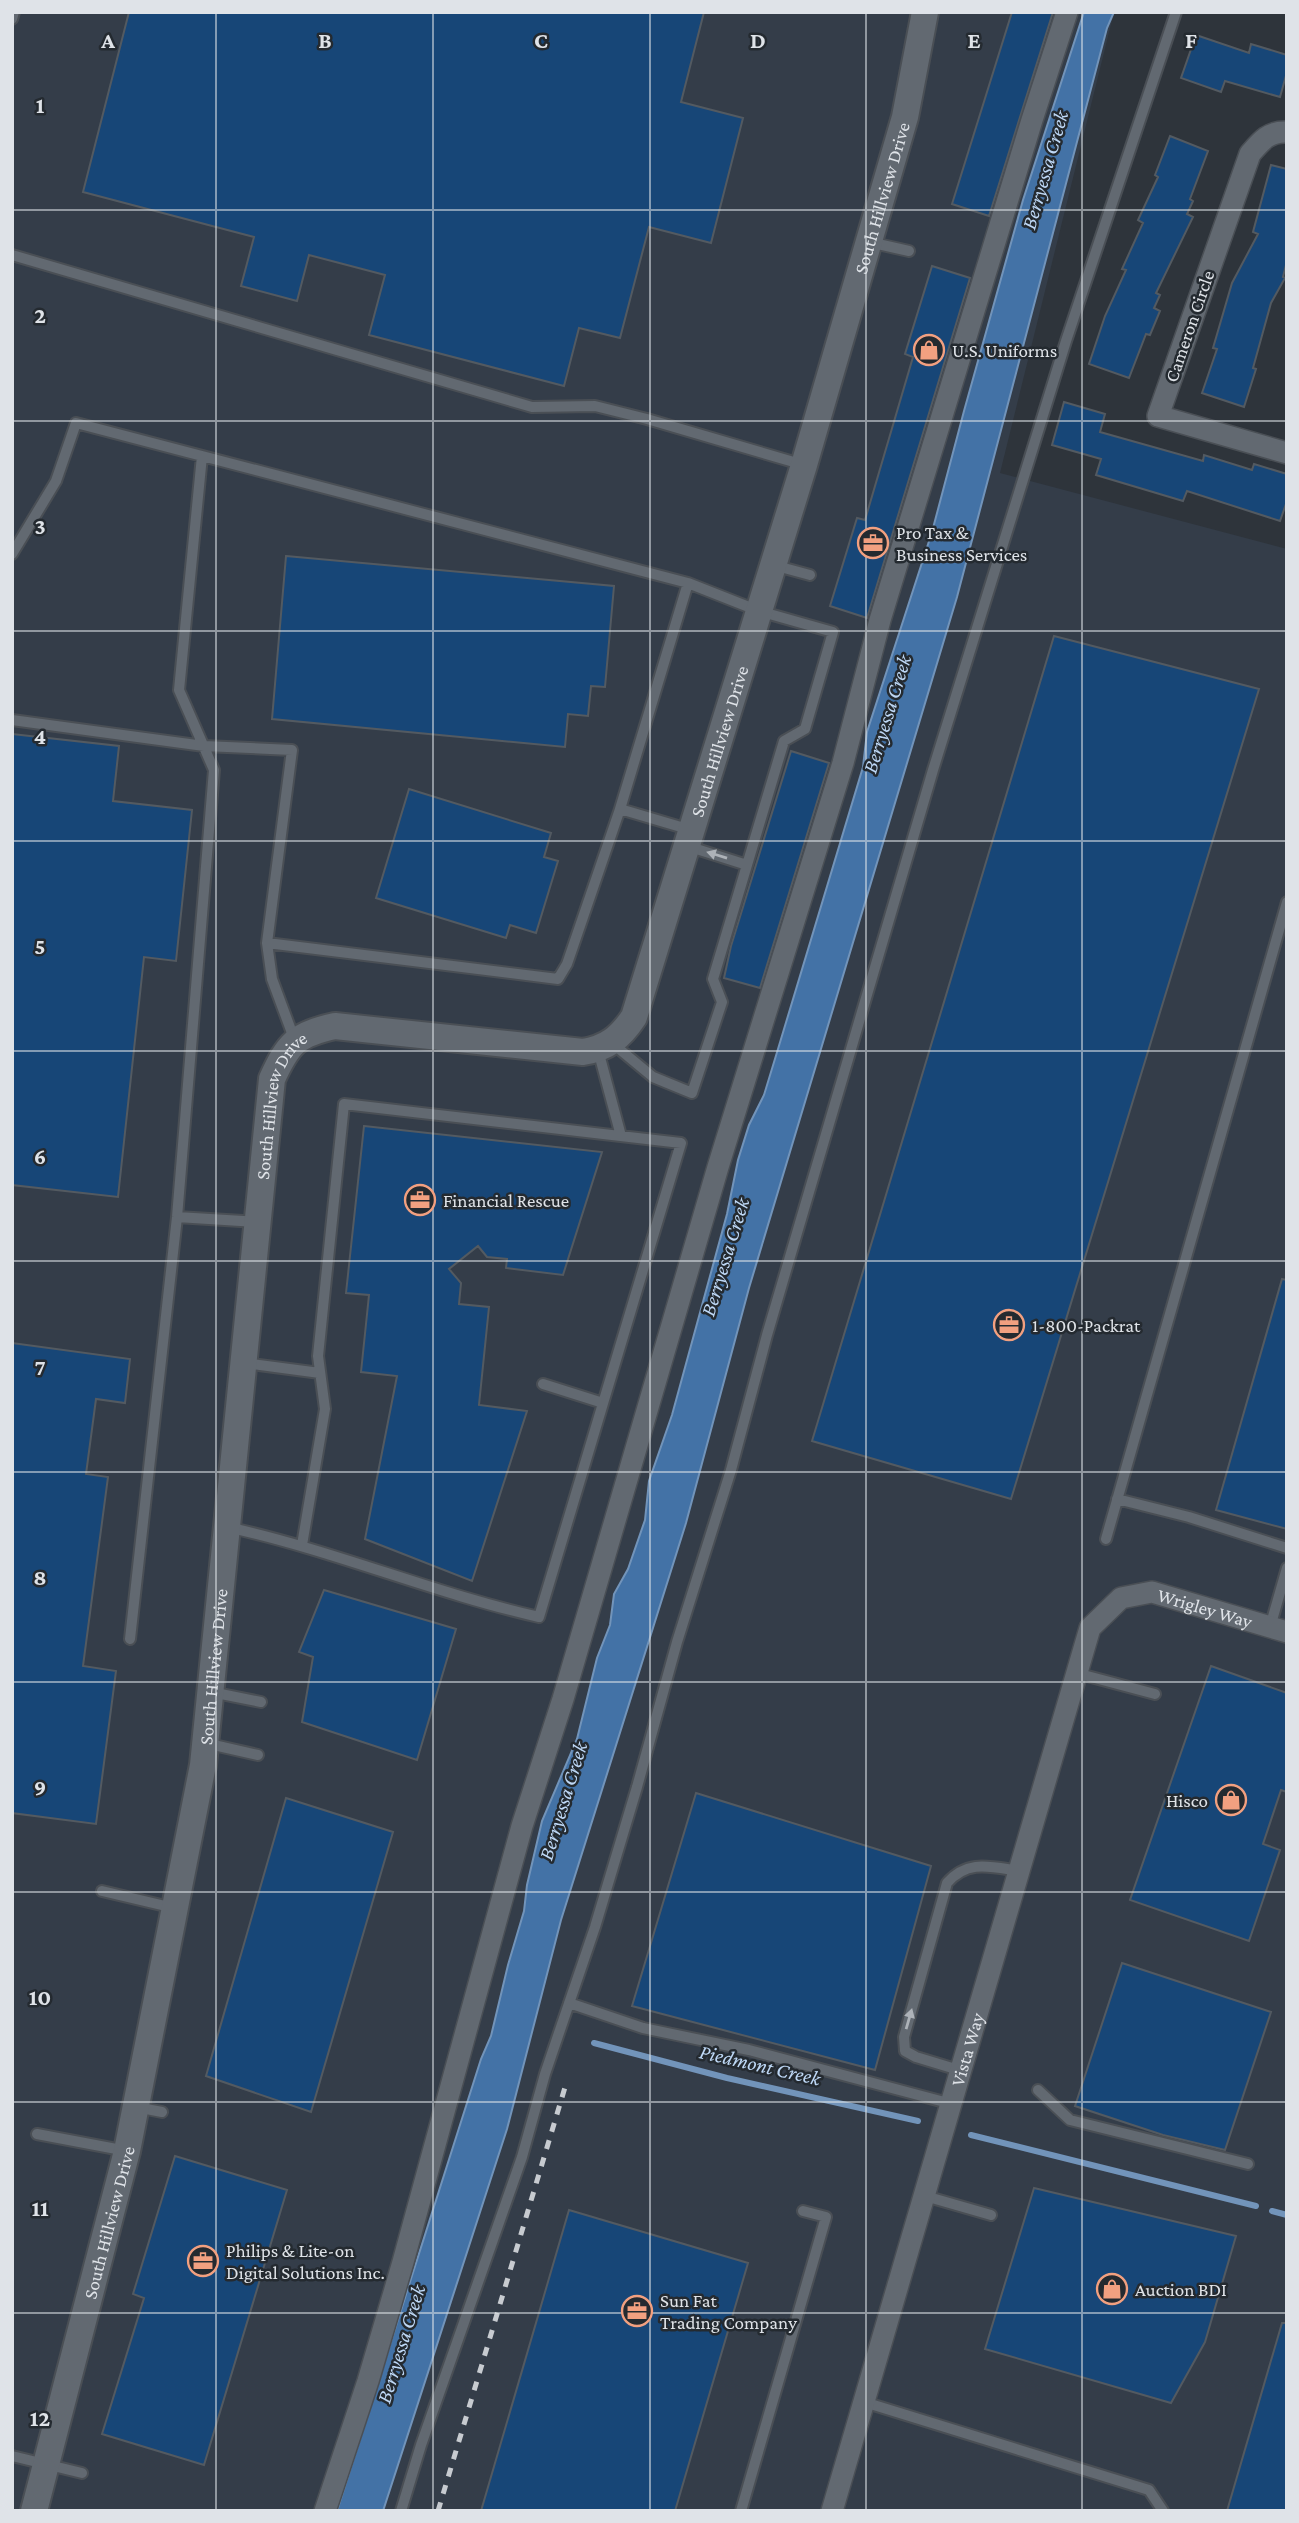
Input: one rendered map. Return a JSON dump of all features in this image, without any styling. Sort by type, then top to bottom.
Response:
[{"type":"street","name":"South Hillview Drive","points":[[34,2511],[127,2151],[203,1765],[272,1079],[282,1056],[295,1041],[311,1031],[335,1026],[583,1052],[605,1046],[624,1032],[634,1017],[804,466],[869,242],[905,117],[925,12]]},
{"type":"street","points":[[325,2511],[368,2381],[522,1826],[563,1699],[718,1167],[843,763],[880,620],[1067,12]]},
{"type":"street","name":"Cameron Circle","points":[[1287,132],[1265,137],[1250,153],[1158,416],[1287,453]]},
{"type":"street","name":"Wrigley Way","points":[[1121,1598],[1152,1592],[1278,1629]]},
{"type":"street","name":"Vista Way","points":[[832,2511],[1090,1628],[1121,1598]]},
{"type":"lane","points":[[12,19],[14,12]]},
{"type":"lane","points":[[401,2511],[421,2445],[522,2157],[545,2074],[599,1914],[677,1642],[732,1470],[767,1335],[933,769],[1066,341],[1176,12]]},
{"type":"lane","points":[[869,242],[909,251]]},
{"type":"lane","points":[[12,255],[532,407],[595,406],[804,466]]},
{"type":"lane","points":[[12,554],[56,481],[76,423],[688,583],[759,611],[833,632],[805,729],[784,741],[713,979],[722,1002],[692,1093],[653,1077],[605,1046]]},
{"type":"lane","points":[[130,1639],[177,1217],[214,770],[179,690],[202,456]]},
{"type":"lane","points":[[773,565],[810,575]]},
{"type":"lane","points":[[267,943],[558,979],[567,964],[620,809],[688,583]]},
{"type":"lane","points":[[12,720],[204,746],[292,750],[267,943],[272,979],[295,1041]]},
{"type":"lane","points":[[620,809],[747,865]]},
{"type":"lane","points":[[1106,1539],[1287,902]]},
{"type":"lane","points":[[605,1046],[621,1136]]},
{"type":"lane","points":[[227,1527],[302,1545],[488,1604],[539,1617],[681,1143],[344,1104],[318,1356],[325,1409],[302,1545]]},
{"type":"lane","points":[[177,1217],[258,1222]]},
{"type":"lane","points":[[244,1363],[320,1373]]},
{"type":"lane","points":[[543,1384],[603,1403]]},
{"type":"lane","points":[[1117,1499],[1189,1517],[1287,1548]]},
{"type":"lane","points":[[1278,1629],[1287,1567]]},
{"type":"lane","points":[[1076,1673],[1156,1694]]},
{"type":"lane","points":[[211,1692],[261,1702]]},
{"type":"lane","points":[[205,1743],[258,1755]]},
{"type":"lane","points":[[962,2071],[905,2051],[904,2037],[947,1883],[956,1873],[975,1866],[1020,1871]]},
{"type":"lane","points":[[102,1891],[175,1908]]},
{"type":"lane","points":[[569,2003],[643,2028],[749,2050],[952,2105]]},
{"type":"lane","points":[[1038,2090],[1070,2120],[1248,2164]]},
{"type":"lane","points":[[136,2107],[162,2112]]},
{"type":"lane","points":[[37,2134],[127,2151]]},
{"type":"lane","points":[[925,2196],[991,2215]]},
{"type":"lane","points":[[741,2511],[826,2217],[803,2211]]},
{"type":"lane","points":[[864,2402],[1149,2490],[1163,2511]]},
{"type":"lane","points":[[12,2456],[82,2473]]},
{"type":"shaded area","points":[[12,12],[1114,12],[1000,473],[1287,549],[1287,2511],[12,2511]]},
{"type":"water","name":"Berryessa Creek","points":[[1084,12],[1114,12],[1107,28],[957,597],[749,1288],[686,1523],[561,1920],[507,2129],[383,2511],[337,2511],[481,2059],[491,2036],[524,1911],[527,1885],[542,1821],[577,1739],[597,1658],[610,1625],[614,1594],[628,1569],[645,1520],[649,1481],[672,1415],[727,1214],[738,1160],[749,1125],[764,1095],[863,767],[867,732],[932,532],[1023,200]]},
{"type":"building","points":[[129,12],[704,12],[681,102],[743,118],[711,243],[649,227],[620,338],[579,328],[564,386],[369,335],[385,275],[309,255],[297,301],[241,286],[254,237],[83,192]]},
{"type":"building","points":[[1012,12],[1053,12],[989,216],[952,204]]},
{"type":"building","points":[[1196,35],[1249,53],[1251,44],[1287,55],[1287,72],[1280,97],[1225,81],[1221,92],[1181,78]]},
{"type":"building","points":[[1170,136],[1208,151],[1190,199],[1193,201],[1187,214],[1193,217],[1156,293],[1160,295],[1154,308],[1160,311],[1150,335],[1146,334],[1129,378],[1089,364],[1105,316],[1126,270],[1122,269],[1143,223],[1138,220],[1158,177],[1155,175]]},
{"type":"building","points":[[1271,165],[1287,169],[1287,261],[1283,277],[1285,278],[1271,303],[1244,407],[1202,393],[1217,349],[1213,348],[1232,283],[1258,234],[1253,232]]},
{"type":"building","points":[[932,266],[970,278],[867,618],[830,606],[857,518],[865,520],[913,357],[905,354]]},
{"type":"building","points":[[1064,402],[1105,414],[1100,432],[1203,461],[1204,455],[1252,470],[1254,464],[1287,474],[1287,501],[1280,521],[1187,491],[1183,501],[1096,475],[1101,459],[1052,445]]},
{"type":"building","points":[[286,556],[614,586],[605,687],[591,686],[588,716],[568,714],[565,747],[272,719]]},
{"type":"building","points":[[1054,636],[1259,689],[1011,1499],[812,1441]]},
{"type":"building","points":[[12,734],[119,746],[113,801],[192,810],[176,961],[144,957],[118,1197],[12,1185]]},
{"type":"building","points":[[791,751],[829,763],[760,988],[724,978],[731,946]]},
{"type":"building","points":[[409,789],[551,833],[544,857],[558,861],[536,933],[510,925],[506,938],[376,898]]},
{"type":"building","points":[[364,1126],[602,1152],[563,1275],[506,1268],[507,1259],[487,1257],[478,1246],[449,1269],[461,1283],[459,1304],[489,1307],[479,1405],[527,1411],[472,1581],[365,1539],[397,1376],[361,1372],[369,1295],[346,1293]]},
{"type":"building","points":[[1282,1279],[1287,1280],[1287,1529],[1216,1510]]},
{"type":"building","points":[[12,1343],[130,1359],[125,1403],[96,1399],[86,1474],[108,1477],[83,1666],[116,1671],[96,1824],[12,1813]]},
{"type":"building","points":[[324,1590],[456,1629],[417,1760],[302,1722],[313,1657],[299,1652]]},
{"type":"building","points":[[1211,1666],[1287,1693],[1287,1792],[1281,1790],[1263,1844],[1280,1850],[1249,1941],[1130,1900]]},
{"type":"building","points":[[696,1793],[931,1866],[875,2070],[632,2006]]},
{"type":"building","points":[[286,1798],[393,1832],[311,2112],[206,2076]]},
{"type":"building","points":[[1122,1963],[1271,2012],[1225,2150],[1163,2135],[1075,2106]]},
{"type":"building","points":[[175,2156],[287,2190],[204,2465],[102,2434],[144,2298],[133,2294]]},
{"type":"building","name":"Auction BDI","points":[[1034,2188],[1236,2236],[1205,2342],[1171,2403],[985,2349]]},
{"type":"building","points":[[569,2210],[748,2263],[675,2511],[481,2511]]},
{"type":"building","points":[[1282,2323],[1287,2323],[1287,2511],[1227,2511]]},
{"type":"waterway","name":"Piedmont Creek","points":[[594,2043],[727,2078],[918,2121]]},
{"type":"waterway","name":"Piedmont Creek","points":[[971,2135],[1256,2206]]},
{"type":"waterway","name":"Piedmont Creek","points":[[1272,2211],[1287,2215]]},
{"type":"railway","points":[[438,2511],[566,2084]]},
{"type":"place","name":"U.S. Uniforms","points":[[929,350]]},
{"type":"place","name":"Pro Tax & Business Services","points":[[873,543]]},
{"type":"place","name":"Financial Rescue","points":[[420,1200]]},
{"type":"place","name":"1-800-Packrat","points":[[1009,1325]]},
{"type":"place","name":"Hisco","points":[[1231,1800]]},
{"type":"place","name":"Philips & Lite-on Digital Solutions Inc.","points":[[203,2261]]},
{"type":"place","name":"Auction BDI","points":[[1112,2289]]},
{"type":"place","name":"Sun Fat Trading Company","points":[[637,2311]]}]
